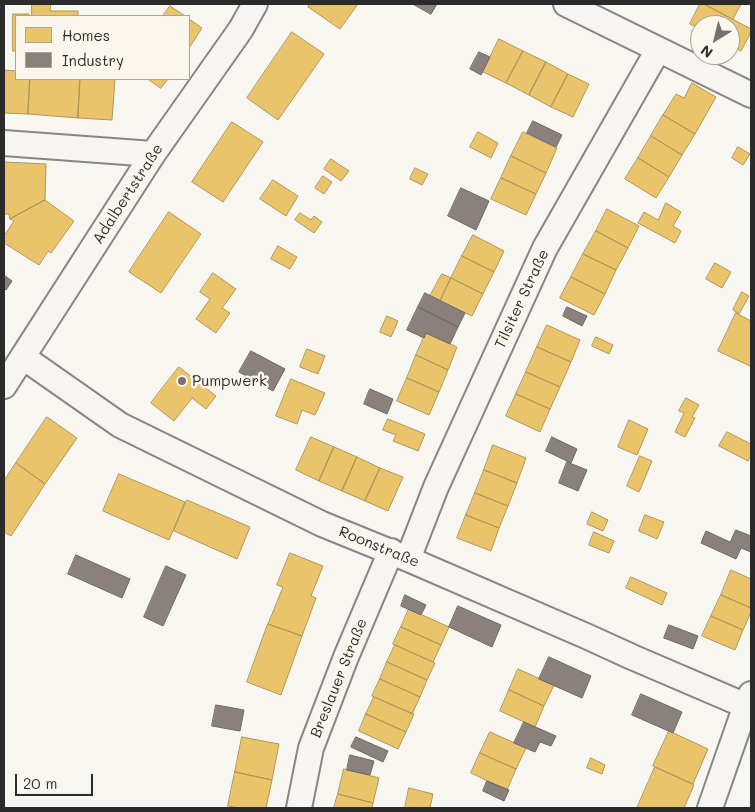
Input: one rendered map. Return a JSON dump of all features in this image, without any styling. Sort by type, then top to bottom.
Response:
[{"type":"street","name":"Adalbertstraße","points":[[4,386],[153,154],[241,29],[255,4]]},
{"type":"street","points":[[566,4],[751,95]]},
{"type":"street","name":"Tilsiter Straße","points":[[400,555],[436,487],[545,248],[658,50]]},
{"type":"street","points":[[4,143],[153,154]]},
{"type":"street","name":"Roonstraße","points":[[23,357],[120,424],[322,524],[400,555],[632,657],[750,702]]},
{"type":"street","name":"Breslauer Straße","points":[[298,808],[311,748],[346,657],[400,555]]},
{"type":"street","points":[[710,808],[750,702]]},
{"type":"building: Homes","points":[[32,4],[51,4],[50,11],[78,11],[78,15],[32,15]]},
{"type":"building: Homes","points":[[310,4],[358,4],[340,29],[308,7]]},
{"type":"building: Homes","points":[[700,4],[704,4],[725,15],[694,15]]},
{"type":"building: Homes","points":[[704,4],[741,4],[735,15],[725,15]]},
{"type":"building: Homes","points":[[170,6],[184,15],[164,15]]},
{"type":"building: Homes","points":[[13,14],[29,14],[15,15],[15,51],[13,51]]},
{"type":"building: Homes","points":[[190,20],[202,28],[190,46]]},
{"type":"building: Homes","points":[[740,23],[751,29],[740,51]]},
{"type":"building: Homes","points":[[292,32],[324,54],[278,120],[247,98]]},
{"type":"building: Homes","points":[[499,39],[523,51],[506,83],[483,72]]},
{"type":"building: Homes","points":[[523,51],[546,62],[529,95],[506,83]]},
{"type":"building: Homes","points":[[546,62],[568,74],[551,107],[529,95]]},
{"type":"building: Homes","points":[[4,70],[15,71],[15,80],[30,80],[28,114],[4,113]]},
{"type":"building: Homes","points":[[568,74],[589,84],[573,117],[551,107]]},
{"type":"building: Homes","points":[[30,80],[80,80],[78,118],[28,114]]},
{"type":"building: Homes","points":[[80,80],[115,80],[112,120],[78,118]]},
{"type":"building: Homes","points":[[149,80],[167,80],[161,88]]},
{"type":"building: Homes","points":[[692,83],[716,97],[695,134],[663,115],[676,94],[684,98]]},
{"type":"building: Homes","points":[[663,115],[695,134],[682,155],[651,136]]},
{"type":"building: Homes","points":[[232,122],[263,142],[223,202],[192,182]]},
{"type":"building: Homes","points":[[478,132],[498,143],[491,158],[470,147]]},
{"type":"building: Homes","points":[[523,132],[557,148],[546,173],[511,156]]},
{"type":"building: Homes","points":[[651,136],[682,155],[669,177],[638,158]]},
{"type":"building: Homes","points":[[738,147],[750,154],[743,165],[732,158]]},
{"type":"building: Homes","points":[[511,156],[546,173],[536,194],[501,178]]},
{"type":"building: Homes","points":[[638,158],[669,177],[656,198],[625,179]]},
{"type":"building: Homes","points":[[331,159],[349,171],[341,181],[324,169]]},
{"type":"building: Homes","points":[[4,162],[46,164],[45,200],[10,219],[9,214],[4,214]]},
{"type":"building: Homes","points":[[415,168],[428,174],[422,185],[410,179]]},
{"type":"building: Homes","points":[[323,176],[332,182],[324,194],[315,188]]},
{"type":"building: Homes","points":[[501,178],[536,194],[526,215],[491,199]]},
{"type":"building: Homes","points":[[273,180],[298,196],[286,216],[260,199]]},
{"type":"building: Homes","points":[[45,200],[74,221],[51,253],[48,251],[39,265],[4,243],[4,236],[14,221],[10,219]]},
{"type":"building: Homes","points":[[666,203],[681,212],[673,226],[681,231],[675,243],[638,223],[644,212],[658,220]]},
{"type":"building: Homes","points":[[607,209],[639,226],[628,248],[596,231]]},
{"type":"building: Homes","points":[[169,212],[201,234],[161,293],[129,272]]},
{"type":"building: Homes","points":[[300,213],[311,220],[314,216],[322,222],[314,233],[295,220]]},
{"type":"building: Homes","points":[[596,231],[628,248],[616,270],[583,254]]},
{"type":"building: Homes","points":[[473,235],[504,251],[494,272],[462,256]]},
{"type":"building: Homes","points":[[278,246],[297,257],[290,269],[271,259]]},
{"type":"building: Homes","points":[[583,254],[616,270],[605,294],[571,277]]},
{"type":"building: Homes","points":[[462,256],[494,272],[483,294],[451,278]]},
{"type":"building: Homes","points":[[715,263],[731,272],[722,288],[706,279]]},
{"type":"building: Homes","points":[[213,273],[236,289],[222,308],[230,313],[216,333],[196,319],[210,299],[200,292]]},
{"type":"building: Homes","points":[[442,274],[451,278],[440,301],[430,296]]},
{"type":"building: Homes","points":[[571,277],[605,294],[594,315],[560,298]]},
{"type":"building: Homes","points":[[451,278],[483,294],[472,316],[440,301]]},
{"type":"building: Homes","points":[[742,292],[749,296],[739,314],[733,310]]},
{"type":"building: Homes","points":[[736,313],[751,321],[750,366],[718,351]]},
{"type":"building: Homes","points":[[387,316],[398,321],[391,337],[380,332]]},
{"type":"building: Homes","points":[[547,325],[580,340],[571,362],[537,347]]},
{"type":"building: Homes","points":[[426,333],[457,347],[448,370],[416,355]]},
{"type":"building: Homes","points":[[596,337],[613,345],[609,354],[592,346]]},
{"type":"building: Homes","points":[[537,347],[571,362],[560,387],[526,372]]},
{"type":"building: Homes","points":[[307,349],[325,356],[318,374],[300,367]]},
{"type":"building: Homes","points":[[416,355],[448,370],[439,392],[407,378]]},
{"type":"building: Homes","name":"Pumpwerk","points":[[179,367],[216,396],[206,409],[192,398],[174,421],[151,403]]},
{"type":"building: Homes","points":[[526,372],[560,387],[550,409],[516,394]]},
{"type":"building: Homes","points":[[407,378],[439,392],[429,415],[397,401]]},
{"type":"building: Homes","points":[[291,379],[325,393],[315,415],[302,410],[297,424],[276,416]]},
{"type":"building: Homes","points":[[516,394],[550,409],[540,432],[506,416]]},
{"type":"building: Homes","points":[[686,398],[699,405],[692,417],[695,418],[685,437],[675,432],[684,413],[679,411]]},
{"type":"building: Homes","points":[[47,417],[77,438],[45,484],[16,463]]},
{"type":"building: Homes","points":[[388,419],[425,434],[418,451],[393,441],[396,435],[383,430]]},
{"type":"building: Homes","points":[[629,420],[648,429],[637,455],[618,447]]},
{"type":"building: Homes","points":[[727,432],[751,444],[751,458],[748,461],[719,446]]},
{"type":"building: Homes","points":[[311,437],[334,447],[319,481],[296,470]]},
{"type":"building: Homes","points":[[493,445],[526,458],[517,483],[484,470]]},
{"type":"building: Homes","points":[[334,447],[357,457],[342,491],[319,481]]},
{"type":"building: Homes","points":[[640,456],[652,461],[639,492],[627,486]]},
{"type":"building: Homes","points":[[357,457],[380,468],[365,501],[342,491]]},
{"type":"building: Homes","points":[[16,463],[45,484],[11,536],[4,532],[4,481]]},
{"type":"building: Homes","points":[[380,468],[403,477],[388,511],[365,501]]},
{"type":"building: Homes","points":[[484,470],[517,483],[508,506],[475,493]]},
{"type":"building: Homes","points":[[119,474],[185,502],[169,540],[103,511]]},
{"type":"building: Homes","points":[[475,493],[508,506],[499,528],[466,515]]},
{"type":"building: Homes","points":[[187,500],[250,527],[237,559],[174,531]]},
{"type":"building: Homes","points":[[592,512],[608,520],[603,531],[587,524]]},
{"type":"building: Homes","points":[[466,515],[499,528],[491,551],[457,538]]},
{"type":"building: Homes","points":[[645,515],[664,522],[657,539],[639,531]]},
{"type":"building: Homes","points":[[594,532],[614,541],[609,553],[589,545]]},
{"type":"building: Homes","points":[[290,553],[323,566],[311,596],[316,598],[302,636],[268,624],[283,587],[277,585]]},
{"type":"building: Homes","points":[[731,570],[751,579],[751,608],[721,595]]},
{"type":"building: Homes","points":[[631,577],[667,593],[662,605],[626,588]]},
{"type":"building: Homes","points":[[721,595],[751,608],[743,630],[711,616]]},
{"type":"building: Homes","points":[[409,609],[449,627],[441,645],[401,627]]},
{"type":"building: Homes","points":[[711,616],[743,630],[735,650],[702,636]]},
{"type":"building: Homes","points":[[268,624],[302,636],[281,695],[247,682]]},
{"type":"building: Homes","points":[[401,627],[441,645],[433,662],[393,644]]},
{"type":"building: Homes","points":[[395,645],[435,663],[427,680],[387,662]]},
{"type":"building: Homes","points":[[387,662],[427,680],[420,697],[380,679]]},
{"type":"building: Homes","points":[[518,669],[554,685],[544,706],[509,690]]},
{"type":"building: Homes","points":[[380,679],[420,697],[412,714],[372,696]]},
{"type":"building: Homes","points":[[509,690],[544,706],[535,727],[500,711]]},
{"type":"building: Homes","points":[[374,697],[414,714],[406,732],[366,714]]},
{"type":"building: Homes","points":[[366,714],[406,732],[398,749],[359,731]]},
{"type":"building: Homes","points":[[669,731],[708,749],[693,784],[653,766]]},
{"type":"building: Homes","points":[[490,732],[526,748],[516,769],[480,753]]},
{"type":"building: Homes","points":[[242,737],[279,744],[272,780],[235,772]]},
{"type":"building: Homes","points":[[480,753],[516,769],[507,790],[471,773]]},
{"type":"building: Homes","points":[[591,758],[605,765],[602,774],[587,768]]},
{"type":"building: Homes","points":[[655,767],[694,785],[684,808],[637,808]]},
{"type":"building: Homes","points":[[344,769],[379,778],[373,803],[338,794]]},
{"type":"building: Homes","points":[[235,772],[272,780],[266,808],[228,806]]},
{"type":"building: Homes","points":[[409,788],[433,794],[430,808],[405,808]]},
{"type":"building: Homes","points":[[338,794],[373,803],[372,808],[334,808]]},
{"type":"building: Industry","points":[[413,4],[437,4],[431,14]]},
{"type":"building: Industry","points":[[479,52],[490,57],[481,75],[470,69]]},
{"type":"building: Industry","points":[[533,121],[562,135],[556,147],[527,133]]},
{"type":"building: Industry","points":[[461,188],[489,201],[476,230],[448,216]]},
{"type":"building: Industry","points":[[4,275],[12,281],[6,290],[4,288]]},
{"type":"building: Industry","points":[[425,293],[465,313],[458,327],[418,307]]},
{"type":"building: Industry","points":[[418,307],[458,327],[450,344],[426,333],[424,338],[407,330]]},
{"type":"building: Industry","points":[[567,307],[587,316],[582,326],[563,316]]},
{"type":"building: Industry","points":[[251,351],[285,369],[273,391],[239,372]]},
{"type":"building: Industry","points":[[370,389],[393,399],[387,414],[364,404]]},
{"type":"building: Industry","points":[[552,437],[577,449],[571,463],[546,451]]},
{"type":"building: Industry","points":[[567,462],[587,470],[578,491],[559,483]]},
{"type":"building: Industry","points":[[736,530],[751,536],[751,552],[741,548],[736,559],[701,543],[706,531],[730,542]]},
{"type":"building: Industry","points":[[76,555],[130,579],[122,598],[68,574]]},
{"type":"building: Industry","points":[[166,566],[186,575],[163,626],[144,617]]},
{"type":"building: Industry","points":[[405,595],[426,605],[421,615],[401,606]]},
{"type":"building: Industry","points":[[458,606],[501,625],[492,647],[449,627]]},
{"type":"building: Industry","points":[[669,625],[698,636],[693,649],[664,638]]},
{"type":"building: Industry","points":[[549,657],[591,676],[582,698],[539,679]]},
{"type":"building: Industry","points":[[641,694],[682,712],[673,733],[632,715]]},
{"type":"building: Industry","points":[[216,705],[244,710],[240,731],[212,726]]},
{"type":"building: Industry","points":[[524,722],[556,736],[551,746],[540,742],[535,752],[514,743]]},
{"type":"building: Industry","points":[[356,737],[388,751],[383,762],[351,747]]},
{"type":"building: Industry","points":[[350,755],[374,761],[370,775],[347,770]]},
{"type":"building: Industry","points":[[487,781],[509,790],[504,801],[483,791]]},
{"type":"place","name":"Pumpwerk","points":[[182,381]]}]
